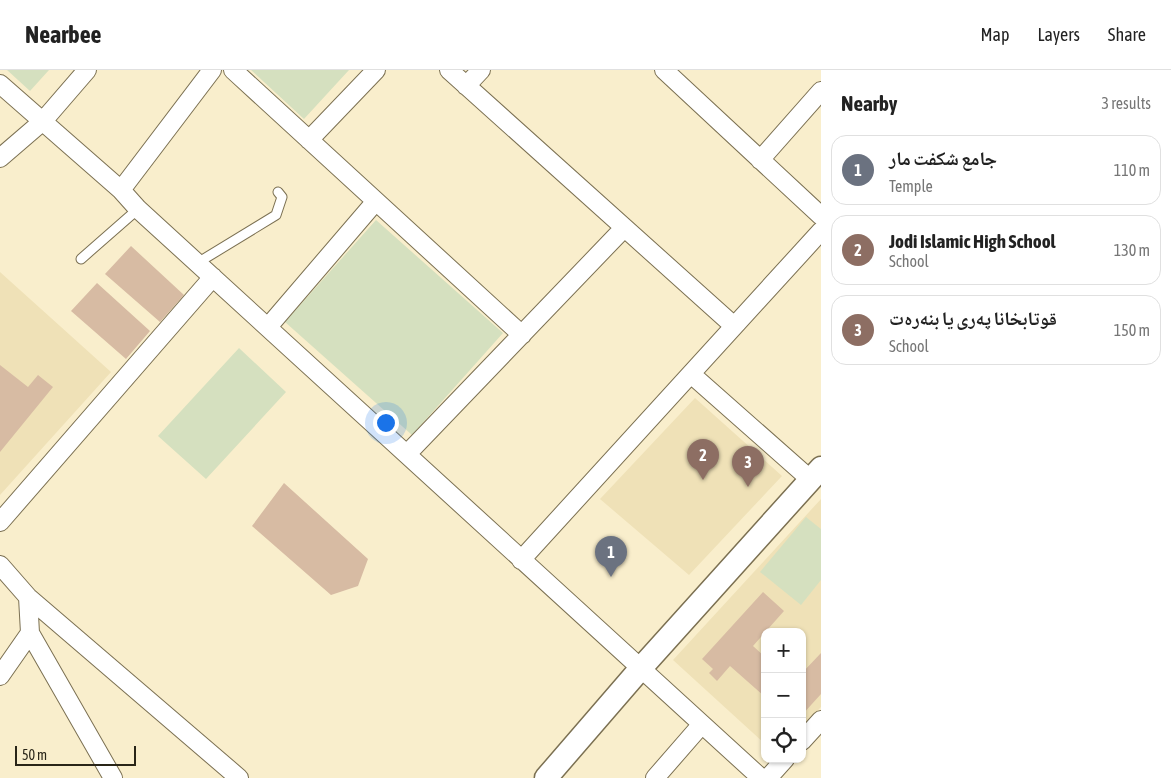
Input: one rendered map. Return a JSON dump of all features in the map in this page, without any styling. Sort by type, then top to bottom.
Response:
[{"type":"street","points":[[0,158],[43,121],[87,70]]},
{"type":"street","points":[[121,190],[212,70]]},
{"type":"street","points":[[233,70],[522,334]]},
{"type":"street","points":[[309,140],[376,70]]},
{"type":"street","points":[[449,70],[734,326]]},
{"type":"street","points":[[466,86],[481,70]]},
{"type":"street","points":[[664,70],[821,216]]},
{"type":"street","points":[[0,84],[121,190],[138,209],[199,262],[521,560],[761,778]]},
{"type":"street","points":[[760,160],[821,91]]},
{"type":"street","points":[[268,327],[376,201]]},
{"type":"street","points":[[407,454],[624,228]]},
{"type":"street","points":[[521,560],[821,231]]},
{"type":"street","points":[[0,522],[213,277]]},
{"type":"street","points":[[546,778],[641,668],[816,474],[690,374]]},
{"type":"street","points":[[0,565],[28,596],[239,778]]},
{"type":"street","points":[[28,596],[30,633],[113,778]]},
{"type":"street","points":[[0,676],[30,633]]},
{"type":"street","points":[[806,737],[821,720]]},
{"type":"street","points":[[655,778],[702,724]]},
{"type":"street","points":[[768,778],[781,763]]},
{"type":"lane","points":[[199,262],[276,214],[282,197],[278,192]]},
{"type":"lane","points":[[81,259],[138,209]]},
{"type":"shaded area","points":[[0,272],[111,372],[0,495]]},
{"type":"shaded area","points":[[695,398],[782,476],[689,575],[600,499]]},
{"type":"shaded area","points":[[821,499],[821,707],[806,723],[806,628],[761,628],[761,740],[673,660]]},
{"type":"green space","points":[[7,70],[49,70],[30,91]]},
{"type":"green space","points":[[251,70],[349,70],[304,119]]},
{"type":"green space","points":[[376,220],[503,333],[412,435],[285,322]]},
{"type":"green space","points":[[239,348],[286,392],[206,479],[158,436]]},
{"type":"green space","points":[[806,517],[821,529],[821,580],[801,605],[760,572]]},
{"type":"building","points":[[131,246],[184,295],[160,322],[105,274]]},
{"type":"building","points":[[97,283],[150,331],[126,359],[71,311]]},
{"type":"building","points":[[0,365],[28,387],[38,375],[53,387],[0,452]]},
{"type":"building","points":[[284,483],[368,559],[358,586],[331,595],[252,526]]},
{"type":"building","points":[[763,592],[784,611],[769,628],[761,628],[761,637],[753,646],[761,653],[761,693],[730,666],[717,681],[709,673],[713,669],[702,659]]},
{"type":"building","points":[[821,653],[821,694],[806,711],[806,673],[806,669]]},
{"type":"place","name":"Jodi Islamic High School","points":[[703,480]]},
{"type":"place","name":"قوتابخانا پەری یا بنەرەت","points":[[748,487]]},
{"type":"place","name":"جامع شكفت مار","points":[[611,577]]}]
